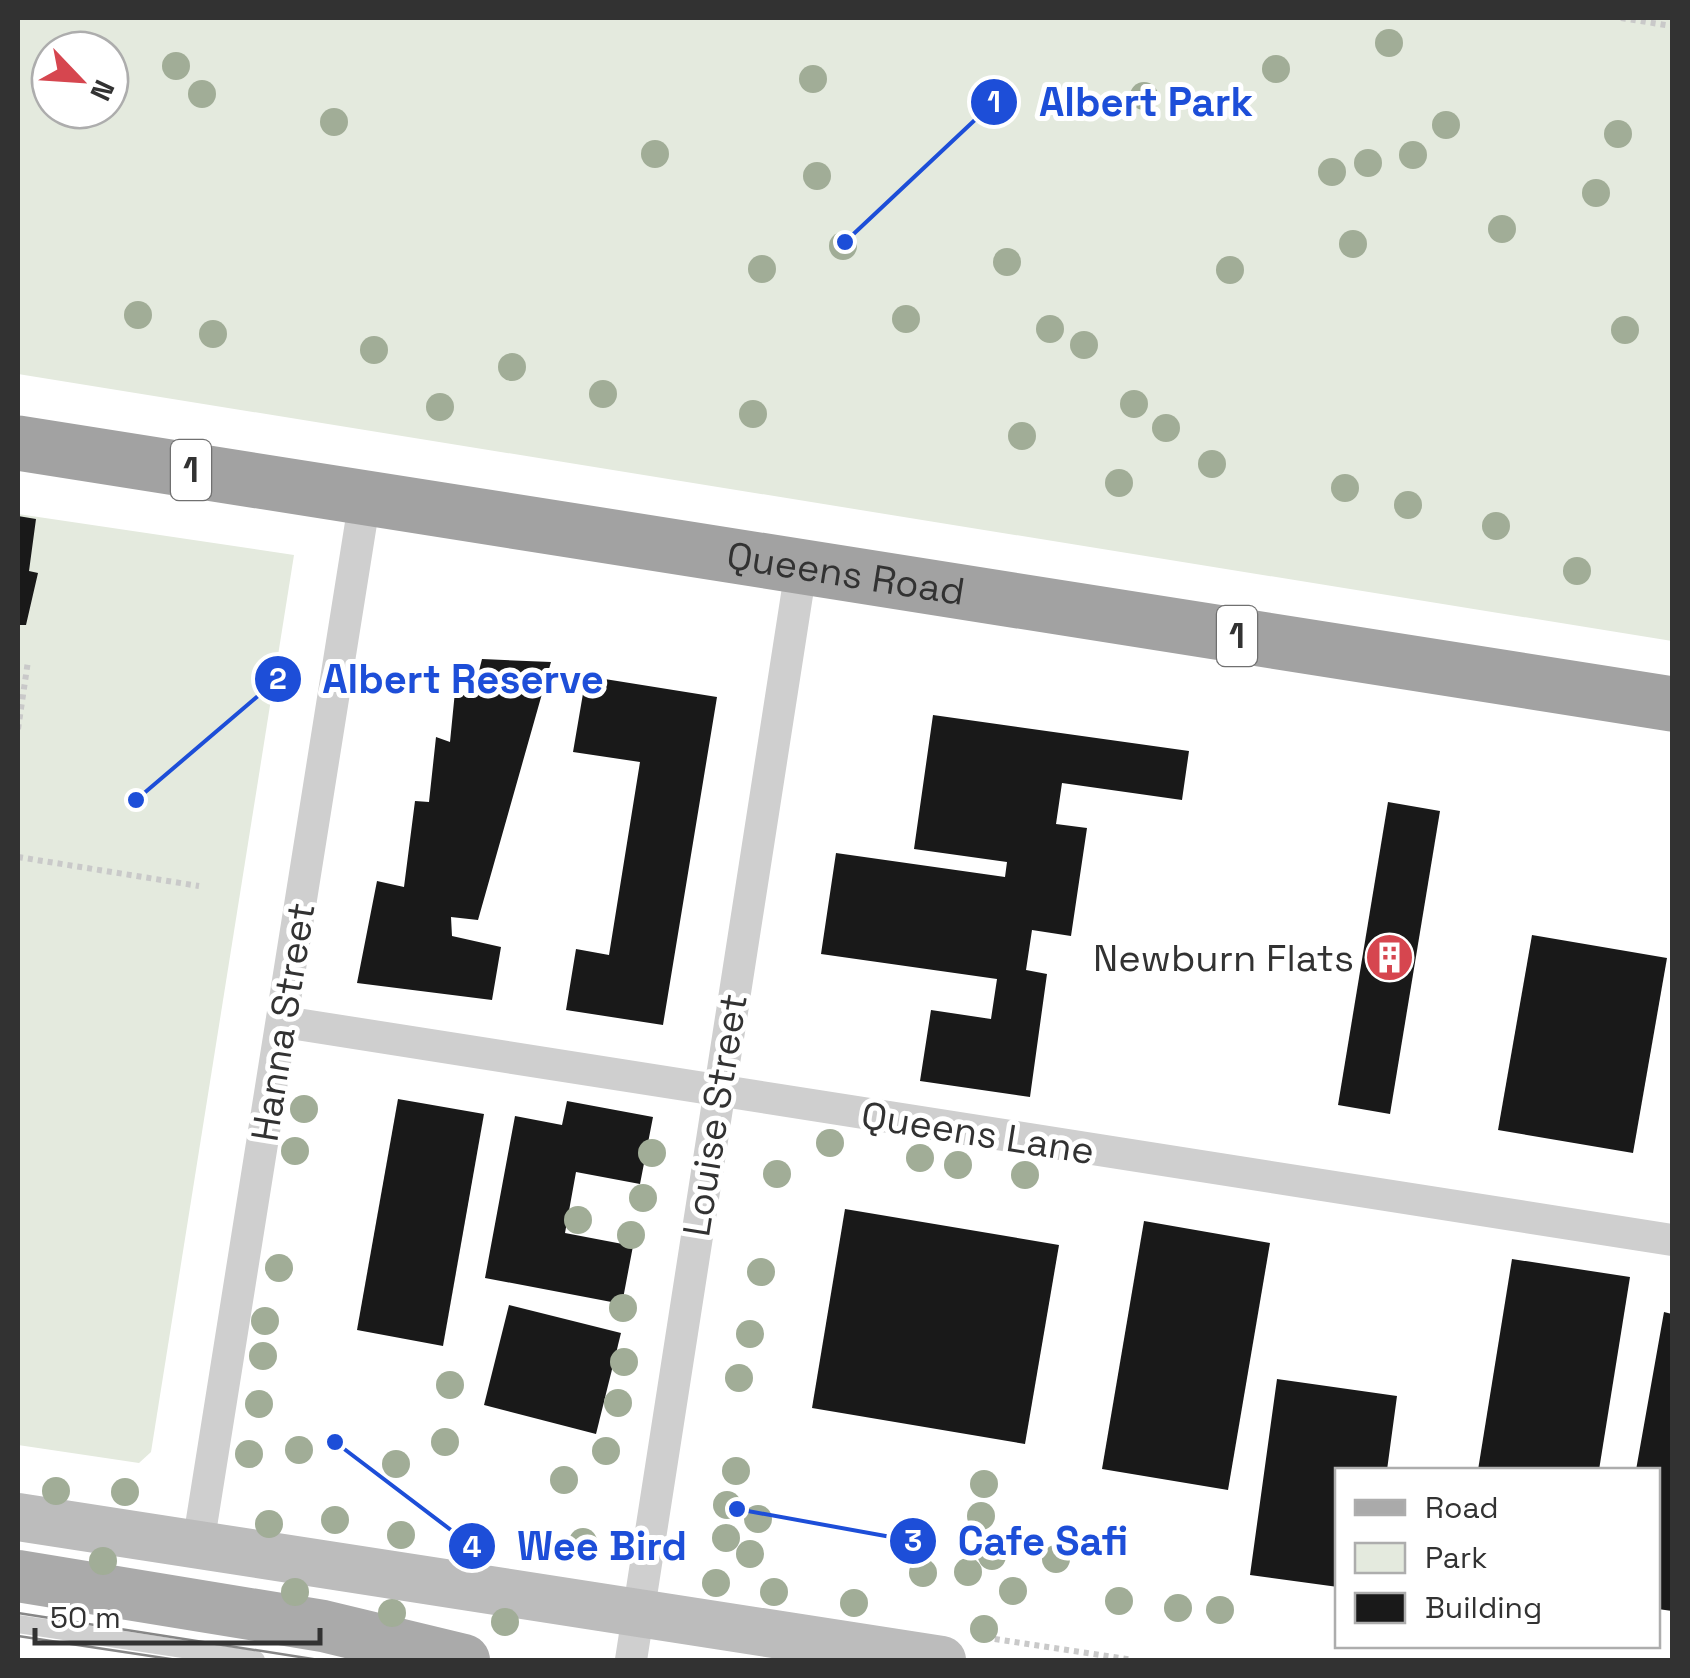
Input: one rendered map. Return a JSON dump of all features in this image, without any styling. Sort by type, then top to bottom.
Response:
[{"type":"highway","name":"Queens Road","points":[[18,443],[1672,704]]},
{"type":"main road","points":[[18,1517],[942,1660]]},
{"type":"main road","points":[[18,1576],[322,1626],[464,1660]]},
{"type":"street","name":"Hanna Street","points":[[198,1545],[365,498]]},
{"type":"street","name":"Louise Street","points":[[630,1660],[801,569]]},
{"type":"street","name":"Queens Lane","points":[[284,1022],[1672,1240]]},
{"type":"lane","points":[[18,1624],[256,1660]]},
{"type":"path","points":[[1621,18],[1672,26]]},
{"type":"path","points":[[18,729],[28,660]]},
{"type":"path","points":[[18,856],[199,886]]},
{"type":"green space","points":[[18,18],[1672,18],[1672,641],[18,374]]},
{"type":"green space","points":[[18,514],[294,555],[151,1452],[139,1463],[18,1445]]},
{"type":"building","points":[[18,516],[36,519],[29,571],[38,573],[26,625],[18,625]]},
{"type":"building","points":[[482,659],[551,662],[478,920],[451,917],[452,936],[501,947],[492,1000],[357,983],[377,881],[404,887],[415,801],[429,802],[436,737],[450,742],[457,671],[478,675]]},
{"type":"building","points":[[586,676],[717,697],[663,1025],[566,1010],[576,949],[609,955],[640,762],[573,752]]},
{"type":"building","points":[[933,715],[1189,751],[1182,800],[1062,783],[1056,824],[1087,828],[1071,936],[1032,930],[1026,970],[1047,974],[1030,1097],[920,1081],[931,1010],[991,1019],[997,979],[821,954],[836,853],[1005,877],[1007,862],[914,849]]},
{"type":"building","name":"Newburn Flats","points":[[1388,802],[1440,811],[1390,1114],[1338,1105]]},
{"type":"building","points":[[1532,935],[1667,958],[1633,1153],[1498,1130]]},
{"type":"building","points":[[398,1099],[484,1114],[443,1346],[357,1330]]},
{"type":"building","points":[[567,1101],[653,1117],[640,1184],[576,1172],[565,1233],[633,1246],[622,1304],[485,1278],[515,1116],[562,1125]]},
{"type":"building","points":[[845,1209],[1059,1245],[1025,1444],[812,1408]]},
{"type":"building","points":[[1144,1221],[1270,1243],[1228,1490],[1102,1469]]},
{"type":"building","points":[[1512,1259],[1630,1277],[1599,1468],[1478,1468]]},
{"type":"building","points":[[509,1305],[621,1333],[596,1434],[484,1405]]},
{"type":"building","points":[[1664,1312],[1672,1314],[1672,1611],[1660,1609],[1660,1468],[1636,1468]]},
{"type":"building","points":[[1277,1379],[1397,1396],[1387,1468],[1335,1468],[1335,1587],[1250,1575]]},
{"type":"tram line","points":[[18,1613],[319,1660]]},
{"type":"tram line","points":[[18,1636],[177,1660]]},
{"type":"place","name":"Albert Park","points":[[845,242]]},
{"type":"place","name":"Albert Reserve","points":[[136,800]]},
{"type":"place","name":"Newburn Flats","points":[[1389,958]]},
{"type":"place","name":"Wee Bird","points":[[335,1442]]},
{"type":"place","name":"Cafe Safi","points":[[737,1509]]}]
